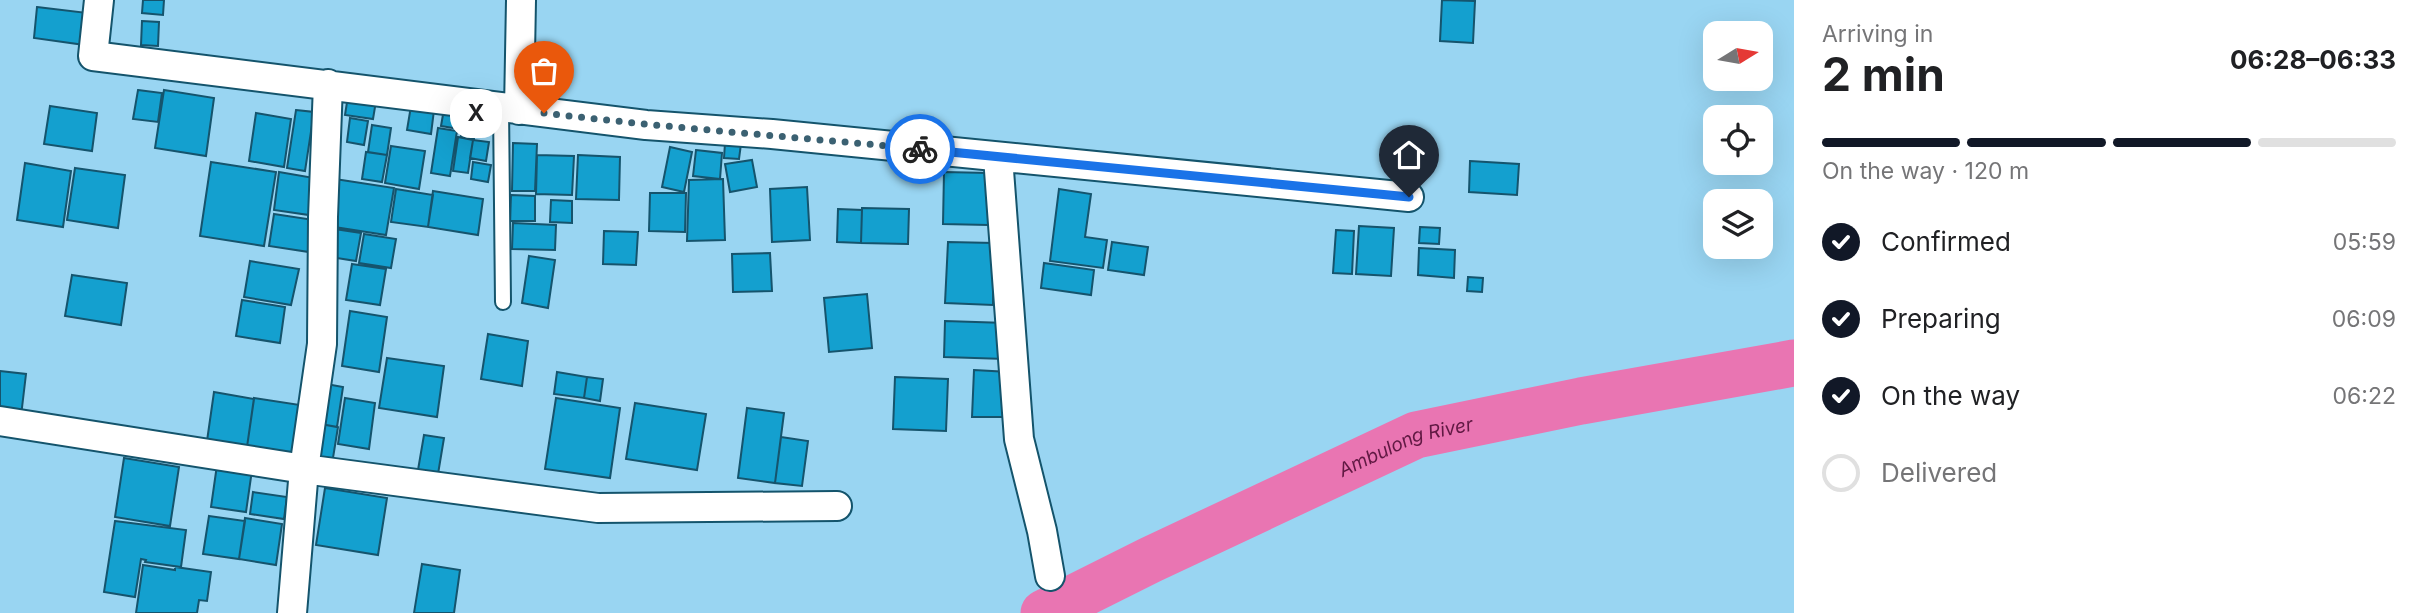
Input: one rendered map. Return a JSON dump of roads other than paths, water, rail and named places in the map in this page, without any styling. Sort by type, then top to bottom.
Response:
[{"type":"street","points":[[99,0],[93,56],[646,125],[772,134],[1409,197]]},
{"type":"street","points":[[510,108],[521,0]]},
{"type":"street","points":[[292,613],[304,469],[322,344],[328,84]]},
{"type":"street","points":[[998,157],[1019,439],[1042,531],[1050,576]]},
{"type":"street","points":[[0,421],[304,469],[598,508],[837,506]]},
{"type":"lane","points":[[502,302],[510,108]]},
{"type":"waterway","name":"Ambulong River","points":[[1044,613],[1416,435],[1581,401],[1794,363]]},
{"type":"place","name":"X","points":[[544,113]]}]
